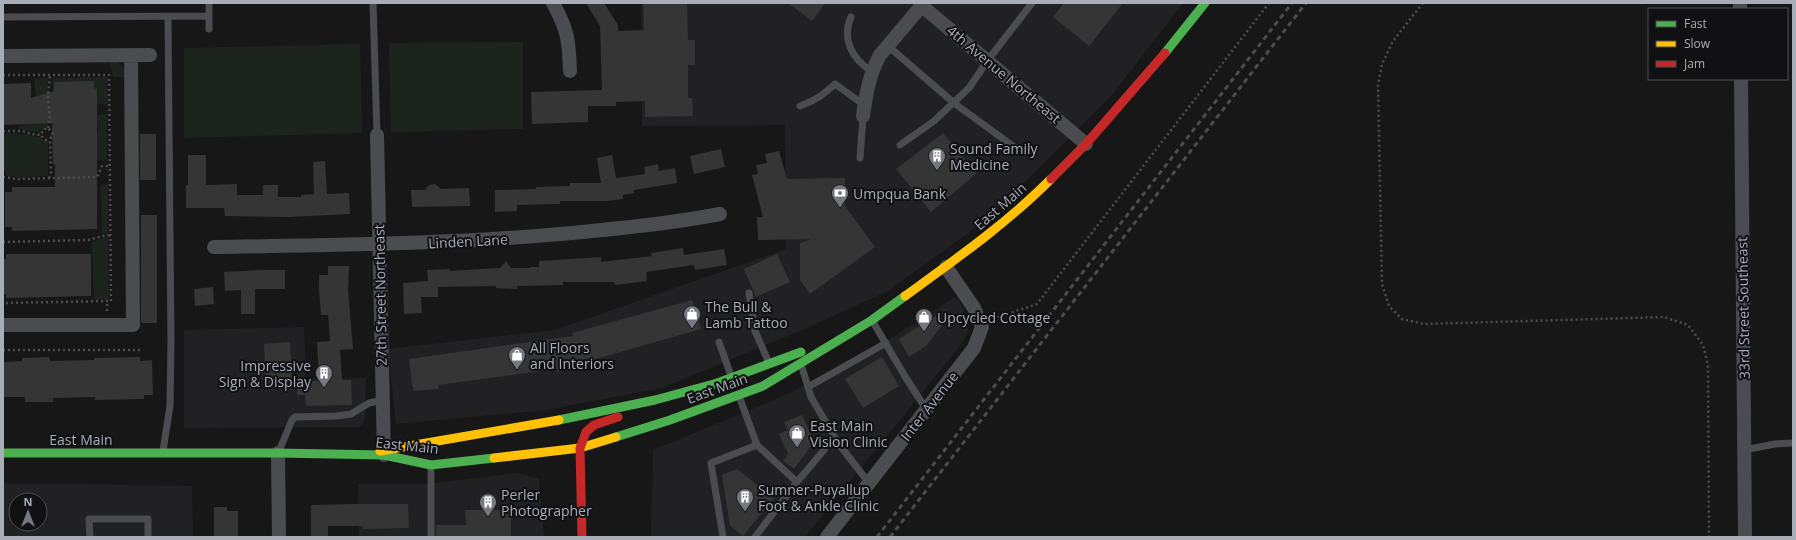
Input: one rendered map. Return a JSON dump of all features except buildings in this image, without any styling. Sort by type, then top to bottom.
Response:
[{"type":"main road","name":"East Main","points":[[384,453],[431,465],[580,448],[657,424],[739,396],[763,386],[872,320],[991,234],[1025,205],[1086,144],[1156,65],[1205,3]]},
{"type":"main road","name":"East Main","points":[[580,448],[586,432],[594,425],[721,382],[853,332]]},
{"type":"main road","name":"East Main","points":[[3,453],[384,453],[451,438],[538,424],[655,400],[721,382]]},
{"type":"main road","name":"East Main","points":[[451,438],[517,437]]},
{"type":"main road","points":[[565,440],[572,442],[580,448],[582,537]]},
{"type":"street","points":[[553,3],[562,20],[569,41],[570,71]]},
{"type":"street","points":[[864,111],[871,71],[880,55],[923,4]]},
{"type":"street","name":"4th Avenue Northeast","points":[[923,4],[1086,144]]},
{"type":"street","points":[[3,56],[150,55]]},
{"type":"street","points":[[3,325],[133,325],[131,56]]},
{"type":"street","name":"33rd Street Southeast","points":[[1740,80],[1745,537]]},
{"type":"street","name":"27th Street Northeast","points":[[377,135],[384,453]]},
{"type":"street","name":"Linden Lane","points":[[214,247],[433,243],[538,237],[622,228],[720,214]]},
{"type":"street","points":[[946,267],[974,308],[981,323]]},
{"type":"street","name":"Inter Avenue","points":[[827,537],[974,348],[982,327],[981,323]]},
{"type":"street","points":[[278,453],[279,537]]},
{"type":"lane","points":[[209,3],[209,29]]},
{"type":"lane","points":[[373,3],[377,135]]},
{"type":"lane","points":[[900,146],[934,121],[970,88],[988,60],[1032,3]]},
{"type":"lane","points":[[3,17],[209,16]]},
{"type":"lane","points":[[163,453],[170,406],[171,341],[168,17]]},
{"type":"lane","points":[[851,17],[848,28],[852,52],[856,60],[871,71]]},
{"type":"lane","points":[[888,46],[954,103],[1017,149]]},
{"type":"lane","points":[[800,106],[813,102],[835,84],[864,111],[860,158]]},
{"type":"lane","points":[[749,293],[755,332],[769,364]]},
{"type":"lane","points":[[872,320],[926,410]]},
{"type":"lane","points":[[719,342],[732,378]]},
{"type":"lane","points":[[808,387],[886,343]]},
{"type":"lane","points":[[801,363],[811,397],[838,443],[869,482]]},
{"type":"lane","points":[[739,396],[757,445],[797,482]]},
{"type":"lane","points":[[278,453],[292,420],[295,418],[352,414],[369,403],[383,400]]},
{"type":"lane","points":[[1744,450],[1775,444],[1793,443]]},
{"type":"lane","points":[[723,537],[711,463],[757,445]]},
{"type":"lane","points":[[755,537],[797,482],[824,450]]},
{"type":"lane","points":[[431,465],[431,537]]},
{"type":"lane","points":[[90,537],[90,519],[148,519],[148,537]]},
{"type":"path","points":[[981,323],[1037,304],[1270,3]]},
{"type":"path","points":[[1423,3],[1393,41],[1382,64],[1378,85],[1382,284],[1389,306],[1402,319],[1424,324],[1664,318],[1688,325],[1703,345],[1708,365],[1709,537]]},
{"type":"path","points":[[3,75],[109,75],[111,301],[3,303]]},
{"type":"path","points":[[41,134],[43,130],[48,128],[50,121],[48,95],[50,88],[50,75]]},
{"type":"path","points":[[48,128],[53,134],[50,139],[51,174],[49,178]]},
{"type":"path","points":[[3,131],[22,131],[31,134],[41,134]]},
{"type":"path","points":[[41,134],[44,140],[50,139]]},
{"type":"path","points":[[3,177],[97,177],[102,166],[110,166]]},
{"type":"path","points":[[3,242],[88,240],[110,235]]},
{"type":"path","points":[[107,302],[107,315]]},
{"type":"path","points":[[3,350],[142,350]]},
{"type":"shaded area","points":[[641,3],[1183,3],[1112,95],[990,217],[888,291],[802,330],[662,388],[546,410],[396,424],[388,349],[555,330],[786,249],[785,125],[642,126]]},
{"type":"shaded area","points":[[523,42],[523,129],[391,132],[389,43]]},
{"type":"shaded area","points":[[360,44],[362,133],[184,138],[184,48]]},
{"type":"shaded area","points":[[115,60],[124,70],[124,77],[113,77],[110,61]]},
{"type":"shaded area","points":[[107,77],[108,104],[97,104],[97,89],[94,89],[94,82],[52,91],[53,78]]},
{"type":"shaded area","points":[[34,78],[48,78],[48,125],[39,132],[19,129],[19,126],[35,123],[36,96]]},
{"type":"shaded area","points":[[107,114],[107,160],[97,160],[93,133],[98,132],[97,115]]},
{"type":"shaded area","points":[[3,133],[39,137],[48,142],[48,176],[17,177],[6,175],[6,171],[3,171]]},
{"type":"shaded area","points":[[101,185],[108,185],[108,233],[102,233]]},
{"type":"shaded area","points":[[103,238],[108,238],[109,300],[96,300],[94,298],[92,242]]},
{"type":"shaded area","points":[[955,297],[959,300],[968,320],[968,333],[960,346],[805,537],[651,537],[653,450],[772,401],[863,356]]},
{"type":"shaded area","points":[[304,327],[306,379],[366,378],[365,417],[363,424],[359,427],[184,428],[184,330]]},
{"type":"shaded area","points":[[519,473],[539,479],[544,537],[359,537],[358,484],[425,484]]},
{"type":"shaded area","points":[[3,483],[192,486],[193,537],[3,537]]},
{"type":"railway","points":[[877,537],[1292,3]]},
{"type":"railway","points":[[890,537],[1306,3]]},
{"type":"traffic: fast","points":[[1165,53],[1205,3]]},
{"type":"traffic: fast","points":[[616,437],[670,420],[763,386],[872,320],[905,296]]},
{"type":"traffic: fast","points":[[709,386],[801,352]]},
{"type":"traffic: fast","points":[[559,420],[655,400],[721,382]]},
{"type":"traffic: fast","points":[[3,453],[278,453],[384,455],[431,465],[494,458]]},
{"type":"traffic: slow","points":[[905,296],[962,255],[1016,211],[1051,179]]},
{"type":"traffic: slow","points":[[380,451],[559,420]]},
{"type":"traffic: slow","points":[[494,458],[580,448],[616,437]]},
{"type":"traffic: jam","points":[[1051,179],[1086,144],[1165,53]]},
{"type":"traffic: jam","points":[[582,537],[580,448],[586,432],[594,425],[618,417]]},
{"type":"place","name":"Sound Family Medicine","points":[[937,171]]},
{"type":"place","name":"Umpqua Bank","points":[[840,208]]},
{"type":"place","name":"The Bull & Lamb Tattoo","points":[[692,329]]},
{"type":"place","name":"Upcycled Cottage","points":[[924,332]]},
{"type":"place","name":"All Floors and Interiors","points":[[517,370]]},
{"type":"place","name":"Impressive Sign & Display","points":[[324,388]]},
{"type":"place","name":"East Main Vision Clinic","points":[[797,448]]},
{"type":"place","name":"Sumner-Puyallup Foot & Ankle Clinic","points":[[745,512]]},
{"type":"place","name":"Perler Photographer","points":[[488,517]]}]
